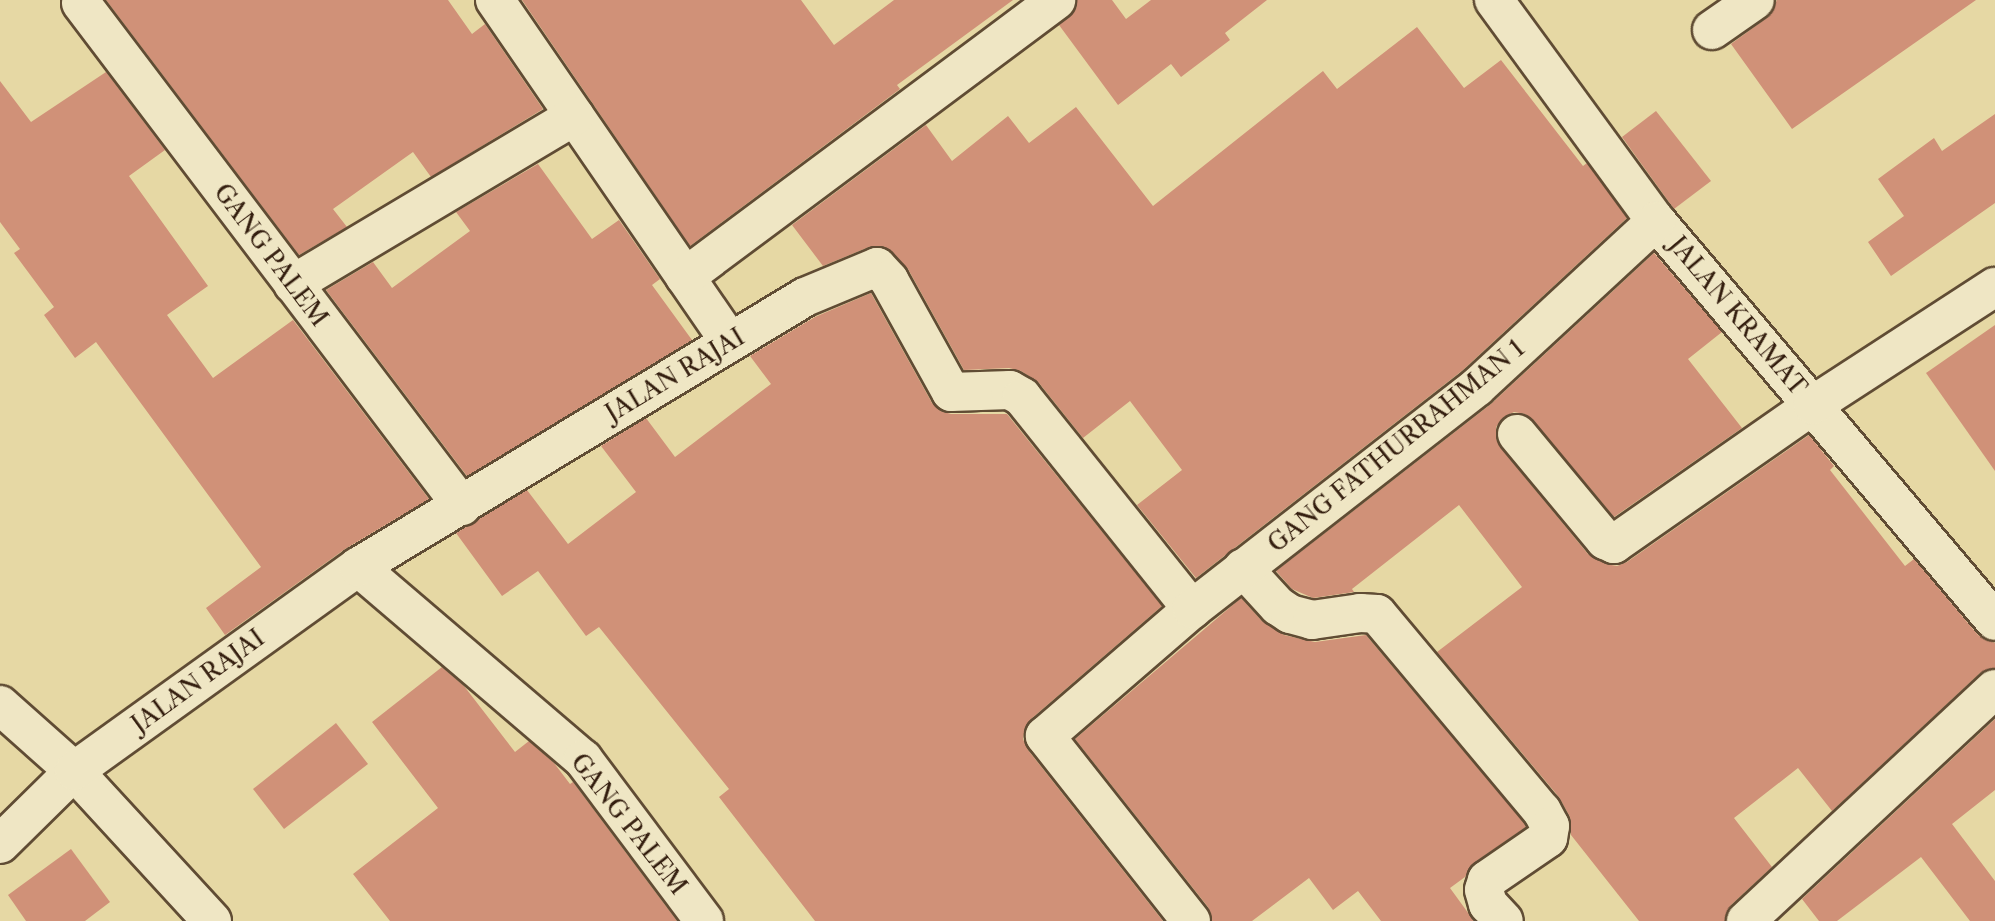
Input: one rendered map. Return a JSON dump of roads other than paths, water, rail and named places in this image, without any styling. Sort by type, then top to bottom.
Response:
[{"type":"street","points":[[495,0],[729,341]]},
{"type":"street","points":[[685,277],[1056,0]]},
{"type":"street","name":"JALAN KRAMAT","points":[[1494,0],[1656,220],[1995,621]]},
{"type":"street","points":[[1712,30],[1755,0]]},
{"type":"street","name":"GANG PALEM","points":[[80,3],[462,506]]},
{"type":"street","points":[[293,284],[575,117]]},
{"type":"street","name":"GANG FATHURRAHMAN 1","points":[[1191,921],[1045,736],[1192,609],[1477,387],[1656,220]]},
{"type":"street","name":"JALAN RAJAI","points":[[0,844],[74,771],[358,566],[462,506],[729,341],[805,298],[877,267],[889,280],[951,392],[1010,390],[1022,397],[1192,609]]},
{"type":"street","points":[[1517,434],[1605,540],[1614,544],[1813,405],[1995,288]]},
{"type":"street","name":"GANG PALEM","points":[[358,566],[583,759],[704,921]]},
{"type":"street","points":[[1243,568],[1278,606],[1290,614],[1312,620],[1360,613],[1377,614],[1542,811],[1550,826],[1548,838],[1487,880],[1484,890],[1488,904],[1504,921]]},
{"type":"street","points":[[1746,921],[1995,689]]},
{"type":"street","points":[[0,705],[74,771],[212,921]]}]
